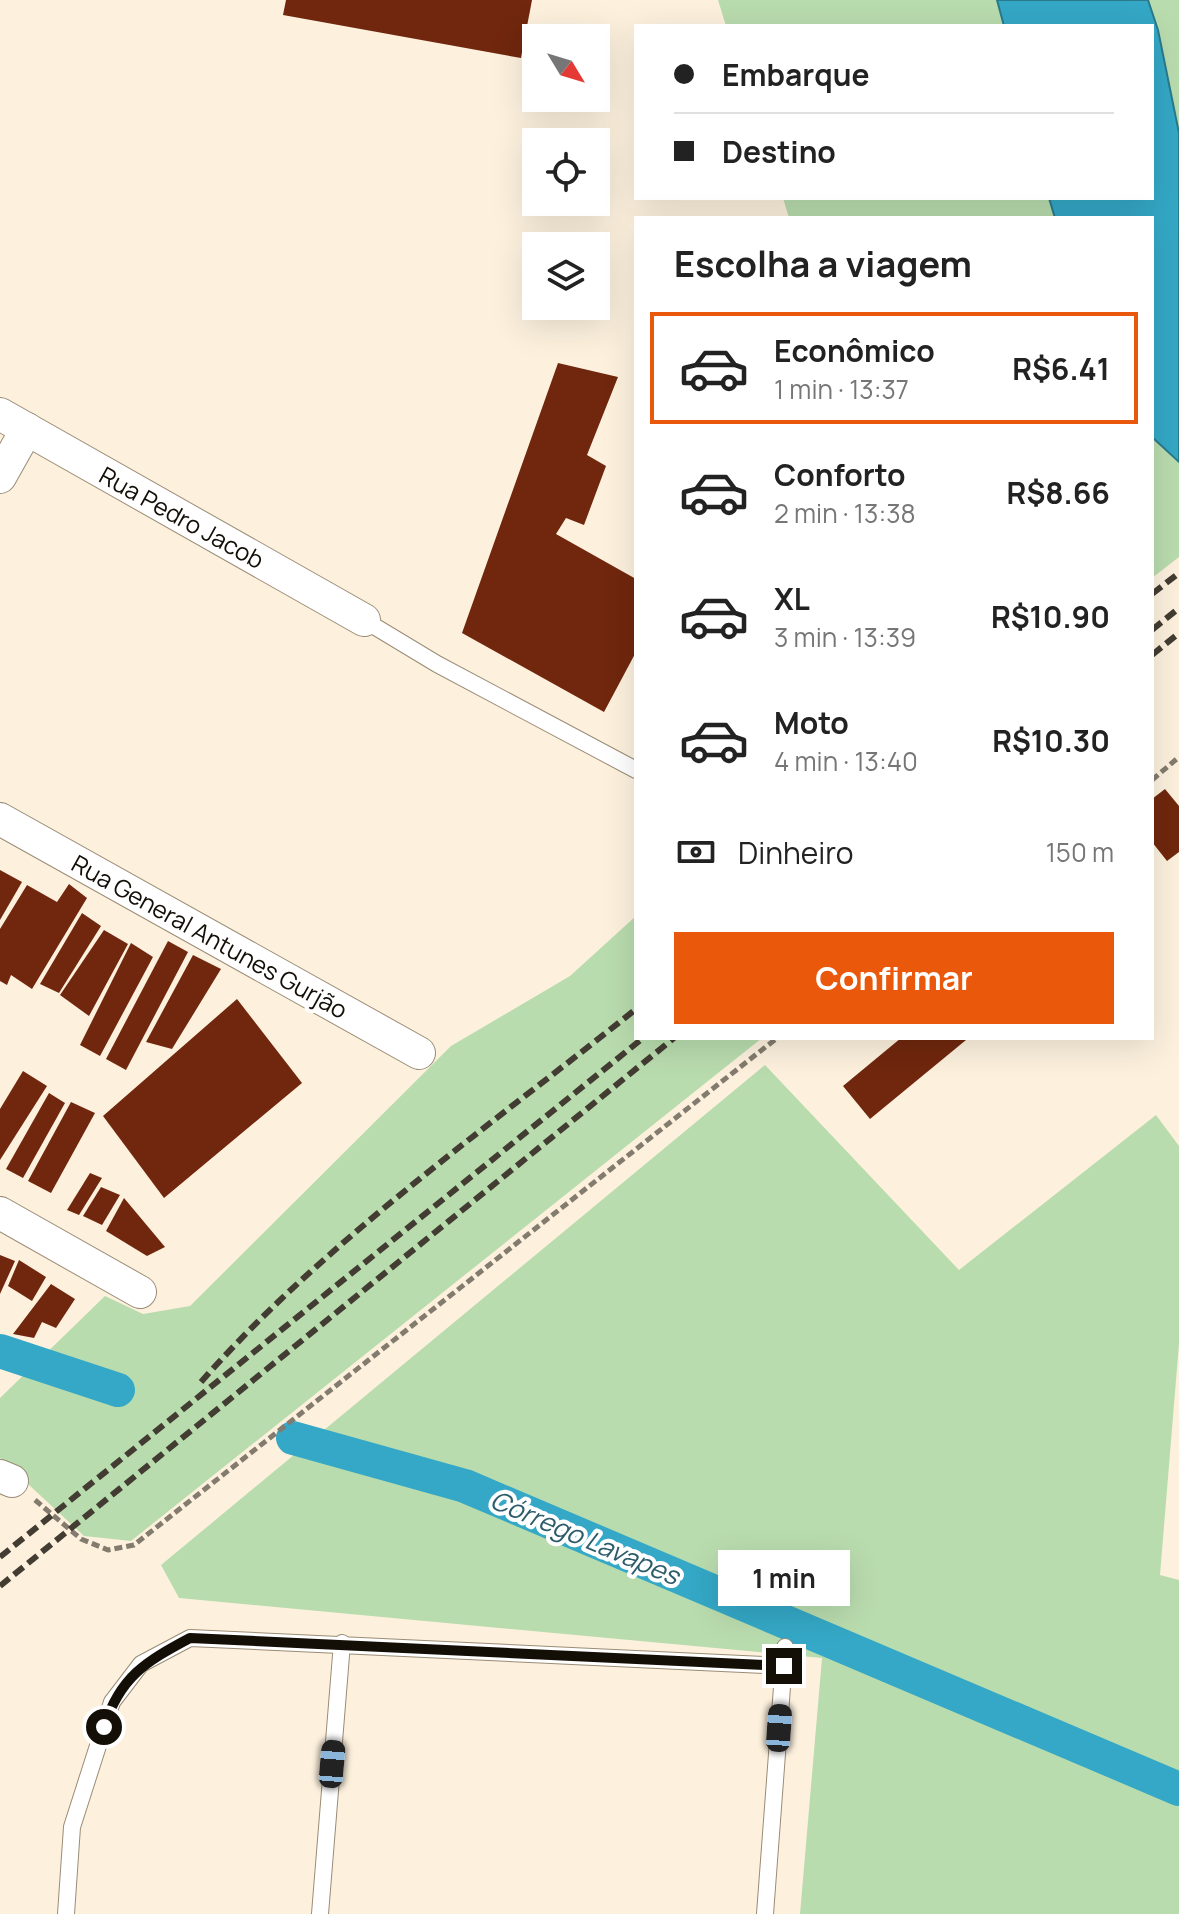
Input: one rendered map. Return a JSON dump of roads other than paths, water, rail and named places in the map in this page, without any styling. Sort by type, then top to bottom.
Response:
[{"type":"street","points":[[0,477],[13,422]]},
{"type":"street","name":"Rua Pedro Jacob","points":[[13,422],[364,620]]},
{"type":"street","name":"Rua General Antunes Gurjão","points":[[0,819],[419,1053]]},
{"type":"street","points":[[0,1213],[140,1292]]},
{"type":"lane","points":[[364,620],[437,664],[634,769]]},
{"type":"lane","points":[[66,1914],[72,1827],[112,1702],[141,1664],[190,1638],[784,1666]]},
{"type":"lane","points":[[320,1914],[342,1643]]},
{"type":"lane","points":[[765,1914],[785,1647]]},
{"type":"water","points":[[997,0],[1148,0],[1158,30],[1179,133],[1179,462],[1154,439],[1154,216],[1054,216],[1050,200],[1154,200],[1154,24],[1003,24]]},
{"type":"waterway","points":[[0,1351],[118,1390]]},
{"type":"waterway","name":"Córrego Lavapes","points":[[293,1438],[465,1486],[1179,1789]]},
{"type":"railway","points":[[1154,592],[1179,573]]},
{"type":"railway","points":[[1154,628],[1179,608]]},
{"type":"railway","points":[[1154,653],[1179,633]]},
{"type":"railway","points":[[201,1382],[249,1330],[355,1233],[410,1186],[634,1011]]},
{"type":"railway","points":[[0,1557],[641,1040]]},
{"type":"railway","points":[[0,1586],[672,1040]]}]
